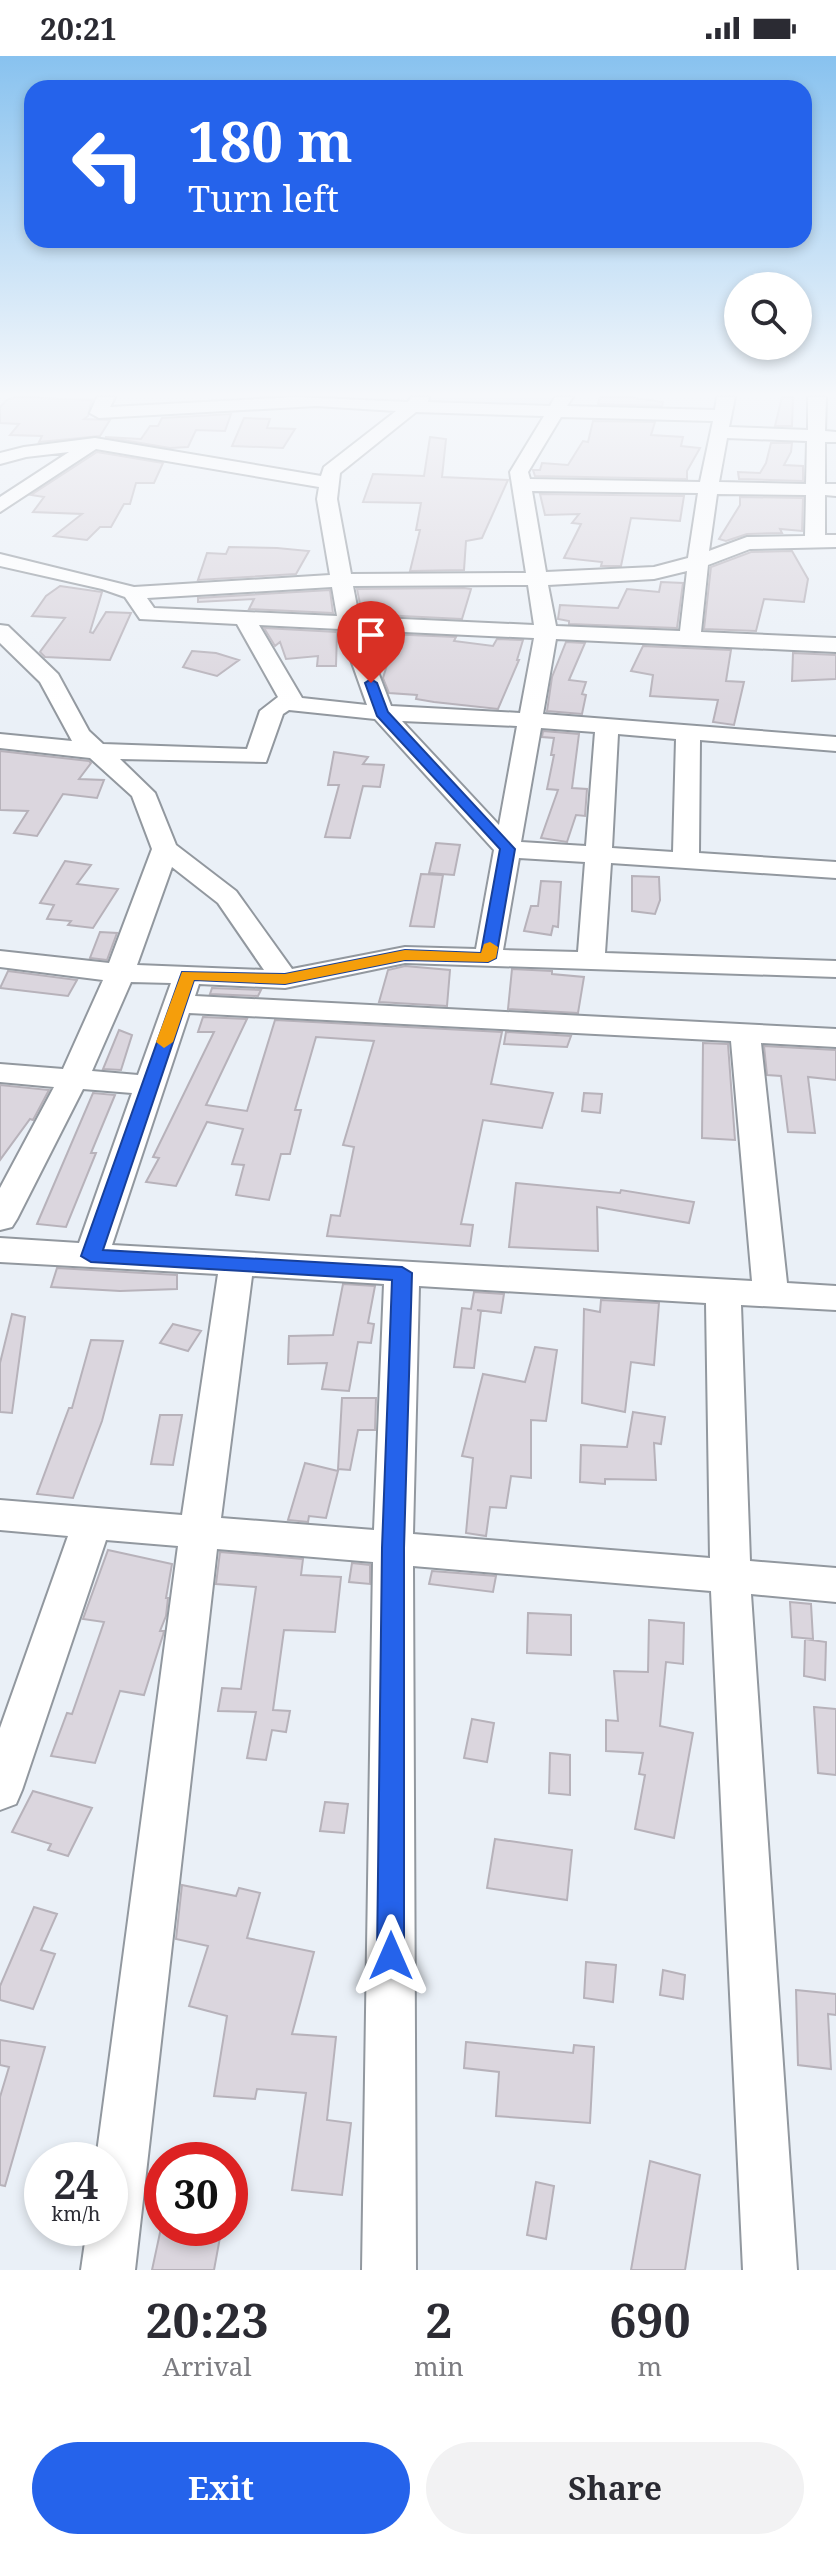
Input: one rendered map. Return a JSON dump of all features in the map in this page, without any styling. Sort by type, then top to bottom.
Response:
[{"type":"street","points":[[327,500],[349,623],[382,713],[507,849],[836,870]]},
{"type":"street","points":[[488,958],[546,631],[524,500]]},
{"type":"street","points":[[690,638],[706,500]]},
{"type":"street","points":[[0,560],[108,584],[132,593],[342,580],[537,579],[654,573],[700,561],[747,543],[826,541],[818,500]]},
{"type":"street","points":[[132,593],[148,614],[836,645]]},
{"type":"street","points":[[0,741],[96,751],[257,757],[272,711],[291,699],[245,619]]},
{"type":"street","points":[[0,631],[50,679],[79,735],[143,793],[165,849],[227,897],[285,979]]},
{"type":"street","points":[[286,703],[382,713],[530,720],[836,744]]},
{"type":"street","points":[[591,961],[607,726]]},
{"type":"street","points":[[686,861],[688,732]]},
{"type":"street","points":[[0,1219],[72,1079],[120,973],[165,849]]},
{"type":"street","points":[[183,990],[285,979],[405,955],[836,969]]},
{"type":"street","points":[[0,959],[120,973],[183,990],[745,1034],[836,1038]]},
{"type":"street","points":[[91,1256],[183,990]]},
{"type":"street","points":[[745,1034],[771,1295]]},
{"type":"street","points":[[0,1073],[150,1085]]},
{"type":"street","points":[[0,1250],[836,1298]]},
{"type":"street","points":[[108,2270],[199,1533],[237,1264]]},
{"type":"street","points":[[389,2270],[393,1548],[402,1273]]},
{"type":"street","points":[[723,1292],[730,1576],[770,2270]]},
{"type":"street","points":[[0,1515],[836,1585]]},
{"type":"street","points":[[0,1790],[92,1524]]},
{"type":"building","points":[[42,500],[131,500],[130,504],[124,504],[111,527],[100,527],[87,540],[54,536],[82,514],[33,512]]},
{"type":"building","points":[[499,500],[482,538],[466,541],[464,570],[410,571],[420,530],[416,530],[421,503],[363,502]]},
{"type":"building","points":[[542,500],[683,500],[680,521],[631,518],[621,566],[601,566],[602,562],[564,558],[581,524],[572,523],[579,514],[545,515]]},
{"type":"building","points":[[740,500],[803,500],[802,531],[780,529],[782,533],[747,534],[726,541],[719,539]]},
{"type":"building","points":[[229,547],[309,551],[296,574],[198,580],[207,553],[226,554]]},
{"type":"building","points":[[792,551],[808,579],[804,602],[764,599],[756,631],[704,629],[711,567],[751,552]]},
{"type":"building","points":[[661,582],[683,583],[677,628],[569,624],[569,621],[558,619],[560,605],[618,608],[627,589],[659,592]]},
{"type":"building","points":[[60,586],[102,592],[90,632],[93,633],[106,612],[131,613],[110,660],[45,657],[40,652],[65,618],[32,616],[46,596]]},
{"type":"building","points":[[357,589],[471,589],[462,619],[362,614]]},
{"type":"building","points":[[330,590],[333,613],[249,609],[254,599],[198,602],[198,598]]},
{"type":"building","points":[[264,628],[337,632],[336,666],[317,666],[318,656],[286,659],[280,642],[275,646]]},
{"type":"building","points":[[386,634],[456,637],[454,641],[493,646],[497,639],[523,640],[519,660],[498,709],[389,693],[383,678],[387,665],[382,665],[386,657],[375,656]]},
{"type":"building","points":[[566,642],[585,643],[569,680],[586,682],[582,694],[586,695],[582,714],[547,711],[552,677]]},
{"type":"building","points":[[643,646],[731,650],[726,681],[744,682],[734,725],[713,722],[718,700],[650,696],[653,675],[631,671]]},
{"type":"building","points":[[192,651],[216,653],[239,660],[217,676],[183,667]]},
{"type":"building","points":[[793,653],[836,655],[836,679],[792,681]]},
{"type":"building","points":[[543,731],[579,734],[572,788],[587,789],[585,816],[576,815],[567,842],[541,838],[558,790],[547,789],[554,738],[542,737]]},
{"type":"building","points":[[0,751],[89,761],[91,763],[79,779],[104,780],[97,798],[63,794],[37,836],[14,833],[28,811],[0,810]]},
{"type":"building","points":[[334,752],[368,757],[363,764],[384,765],[380,787],[363,786],[350,838],[325,837],[339,785],[328,785]]},
{"type":"building","points":[[436,843],[460,845],[454,875],[429,873]]},
{"type":"building","points":[[65,861],[91,865],[77,884],[118,889],[93,928],[68,925],[71,921],[47,919],[54,905],[40,903]]},
{"type":"building","points":[[421,874],[443,875],[434,927],[410,926]]},
{"type":"building","points":[[632,876],[659,877],[660,900],[655,914],[632,911]]},
{"type":"building","points":[[541,881],[561,882],[558,927],[553,926],[551,935],[524,931],[531,906],[538,906]]},
{"type":"building","points":[[100,932],[117,933],[107,960],[90,958]]},
{"type":"building","points":[[405,966],[450,970],[447,1006],[379,1002],[388,970]]},
{"type":"building","points":[[512,969],[552,971],[552,974],[584,977],[578,1013],[508,1009]]},
{"type":"building","points":[[8,971],[77,980],[68,996],[0,988]]},
{"type":"building","points":[[212,988],[261,990],[258,996],[210,994]]},
{"type":"building","points":[[203,1017],[247,1019],[206,1105],[247,1111],[275,1020],[502,1032],[491,1084],[553,1093],[542,1128],[483,1120],[461,1224],[473,1225],[470,1246],[327,1236],[331,1215],[340,1216],[354,1147],[343,1145],[374,1041],[316,1037],[295,1110],[301,1110],[290,1154],[281,1154],[269,1200],[236,1195],[244,1165],[232,1164],[243,1129],[207,1122],[176,1186],[146,1182],[159,1158],[153,1157],[214,1032],[198,1032]]},
{"type":"building","points":[[119,1030],[132,1035],[121,1070],[103,1069]]},
{"type":"building","points":[[506,1032],[571,1036],[567,1047],[504,1044]]},
{"type":"building","points":[[703,1043],[728,1044],[735,1140],[702,1138]]},
{"type":"building","points":[[764,1046],[836,1050],[836,1080],[808,1077],[815,1133],[788,1132],[781,1076],[767,1075]]},
{"type":"building","points":[[0,1085],[49,1090],[33,1120],[30,1119],[0,1160]]},
{"type":"building","points":[[93,1093],[115,1095],[66,1227],[37,1224]]},
{"type":"building","points":[[584,1093],[602,1094],[600,1113],[582,1111]]},
{"type":"building","points":[[516,1183],[620,1193],[621,1190],[694,1202],[689,1223],[597,1207],[598,1251],[509,1247]]},
{"type":"building","points":[[57,1268],[177,1275],[177,1289],[120,1291],[51,1287]]},
{"type":"building","points":[[343,1284],[375,1286],[368,1323],[374,1324],[371,1343],[358,1342],[349,1391],[322,1389],[327,1363],[288,1364],[289,1336],[333,1335]]},
{"type":"building","points":[[474,1292],[504,1294],[501,1313],[477,1310],[481,1311],[474,1368],[454,1367],[462,1308],[471,1309]]},
{"type":"building","points":[[601,1300],[659,1303],[654,1365],[631,1362],[625,1412],[582,1403],[584,1309],[600,1312]]},
{"type":"building","points":[[12,1314],[25,1317],[12,1413],[0,1412],[0,1363]]},
{"type":"building","points":[[173,1324],[201,1331],[188,1351],[160,1343]]},
{"type":"building","points":[[91,1340],[123,1341],[102,1421],[73,1498],[37,1494],[69,1408],[72,1408]]},
{"type":"building","points":[[535,1347],[557,1350],[546,1421],[531,1420],[531,1478],[511,1476],[506,1508],[490,1507],[486,1536],[466,1533],[473,1458],[462,1456],[483,1374],[525,1382]]},
{"type":"building","points":[[342,1398],[376,1398],[375,1430],[358,1430],[350,1470],[338,1469]]},
{"type":"building","points":[[633,1412],[665,1417],[661,1444],[654,1443],[656,1480],[605,1479],[605,1484],[580,1482],[581,1445],[627,1447]]},
{"type":"building","points":[[160,1415],[182,1415],[173,1465],[151,1464]]},
{"type":"building","points":[[305,1463],[338,1471],[326,1518],[309,1516],[308,1522],[288,1520]]},
{"type":"building","points":[[108,1550],[172,1564],[166,1616],[160,1631],[164,1631],[163,1635],[144,1695],[120,1691],[95,1763],[51,1756],[67,1713],[72,1714],[104,1622],[83,1619]]},
{"type":"building","points":[[220,1552],[303,1559],[301,1575],[341,1577],[335,1632],[284,1630],[273,1710],[290,1711],[286,1732],[272,1730],[266,1760],[247,1758],[256,1712],[218,1711],[222,1688],[241,1689],[256,1587],[216,1584]]},
{"type":"building","points":[[352,1563],[370,1565],[370,1584],[349,1582]]},
{"type":"building","points":[[432,1571],[496,1576],[493,1592],[429,1584]]},
{"type":"building","points":[[790,1602],[811,1604],[813,1639],[792,1637]]},
{"type":"building","points":[[528,1613],[571,1615],[571,1655],[527,1653]]},
{"type":"building","points":[[649,1620],[684,1623],[683,1664],[666,1662],[660,1726],[693,1733],[674,1838],[635,1829],[645,1775],[639,1774],[643,1753],[606,1751],[606,1720],[618,1721],[614,1671],[648,1672]]},
{"type":"building","points":[[805,1639],[826,1642],[825,1680],[804,1676]]},
{"type":"building","points":[[814,1707],[836,1709],[836,1775],[818,1773]]},
{"type":"building","points":[[472,1719],[494,1723],[487,1762],[464,1758]]},
{"type":"building","points":[[550,1753],[570,1755],[570,1795],[549,1793]]},
{"type":"building","points":[[33,1791],[92,1808],[68,1856],[48,1850],[51,1844],[12,1832]]},
{"type":"building","points":[[325,1802],[348,1804],[344,1833],[320,1831]]},
{"type":"building","points":[[495,1839],[572,1850],[567,1900],[487,1888]]},
{"type":"building","points":[[182,1885],[236,1896],[239,1888],[260,1893],[247,1938],[314,1952],[292,2034],[336,2037],[327,2120],[351,2123],[342,2195],[292,2190],[306,2093],[257,2089],[255,2099],[214,2096],[227,2016],[189,2006],[208,1946],[176,1939]]},
{"type":"building","points":[[34,1907],[57,1914],[41,1950],[55,1954],[33,2009],[0,2000],[0,1986]]},
{"type":"building","points":[[586,1962],[616,1965],[613,2002],[584,1998]]},
{"type":"building","points":[[663,1970],[685,1975],[683,1999],[660,1995]]},
{"type":"building","points":[[796,1990],[836,1994],[836,2015],[828,2014],[831,2069],[798,2065]]},
{"type":"building","points":[[0,2040],[45,2047],[5,2186],[0,2185],[0,2097],[9,2067],[0,2065]]},
{"type":"building","points":[[466,2042],[573,2053],[574,2045],[594,2047],[590,2123],[496,2116],[499,2072],[464,2068]]},
{"type":"building","points":[[650,2161],[700,2175],[685,2270],[631,2270]]},
{"type":"building","points":[[536,2182],[554,2186],[546,2239],[527,2235]]},
{"type":"building","points":[[157,2246],[218,2246],[214,2270],[152,2270]]},
{"type":"slow traffic","points":[[164,1042],[188,975],[285,979],[405,955],[488,958],[490,947]]},
{"type":"route","points":[[371,683],[382,713],[507,849],[488,958],[405,955],[285,979],[188,975],[91,1256],[402,1273],[393,1548],[391,1956]]}]
